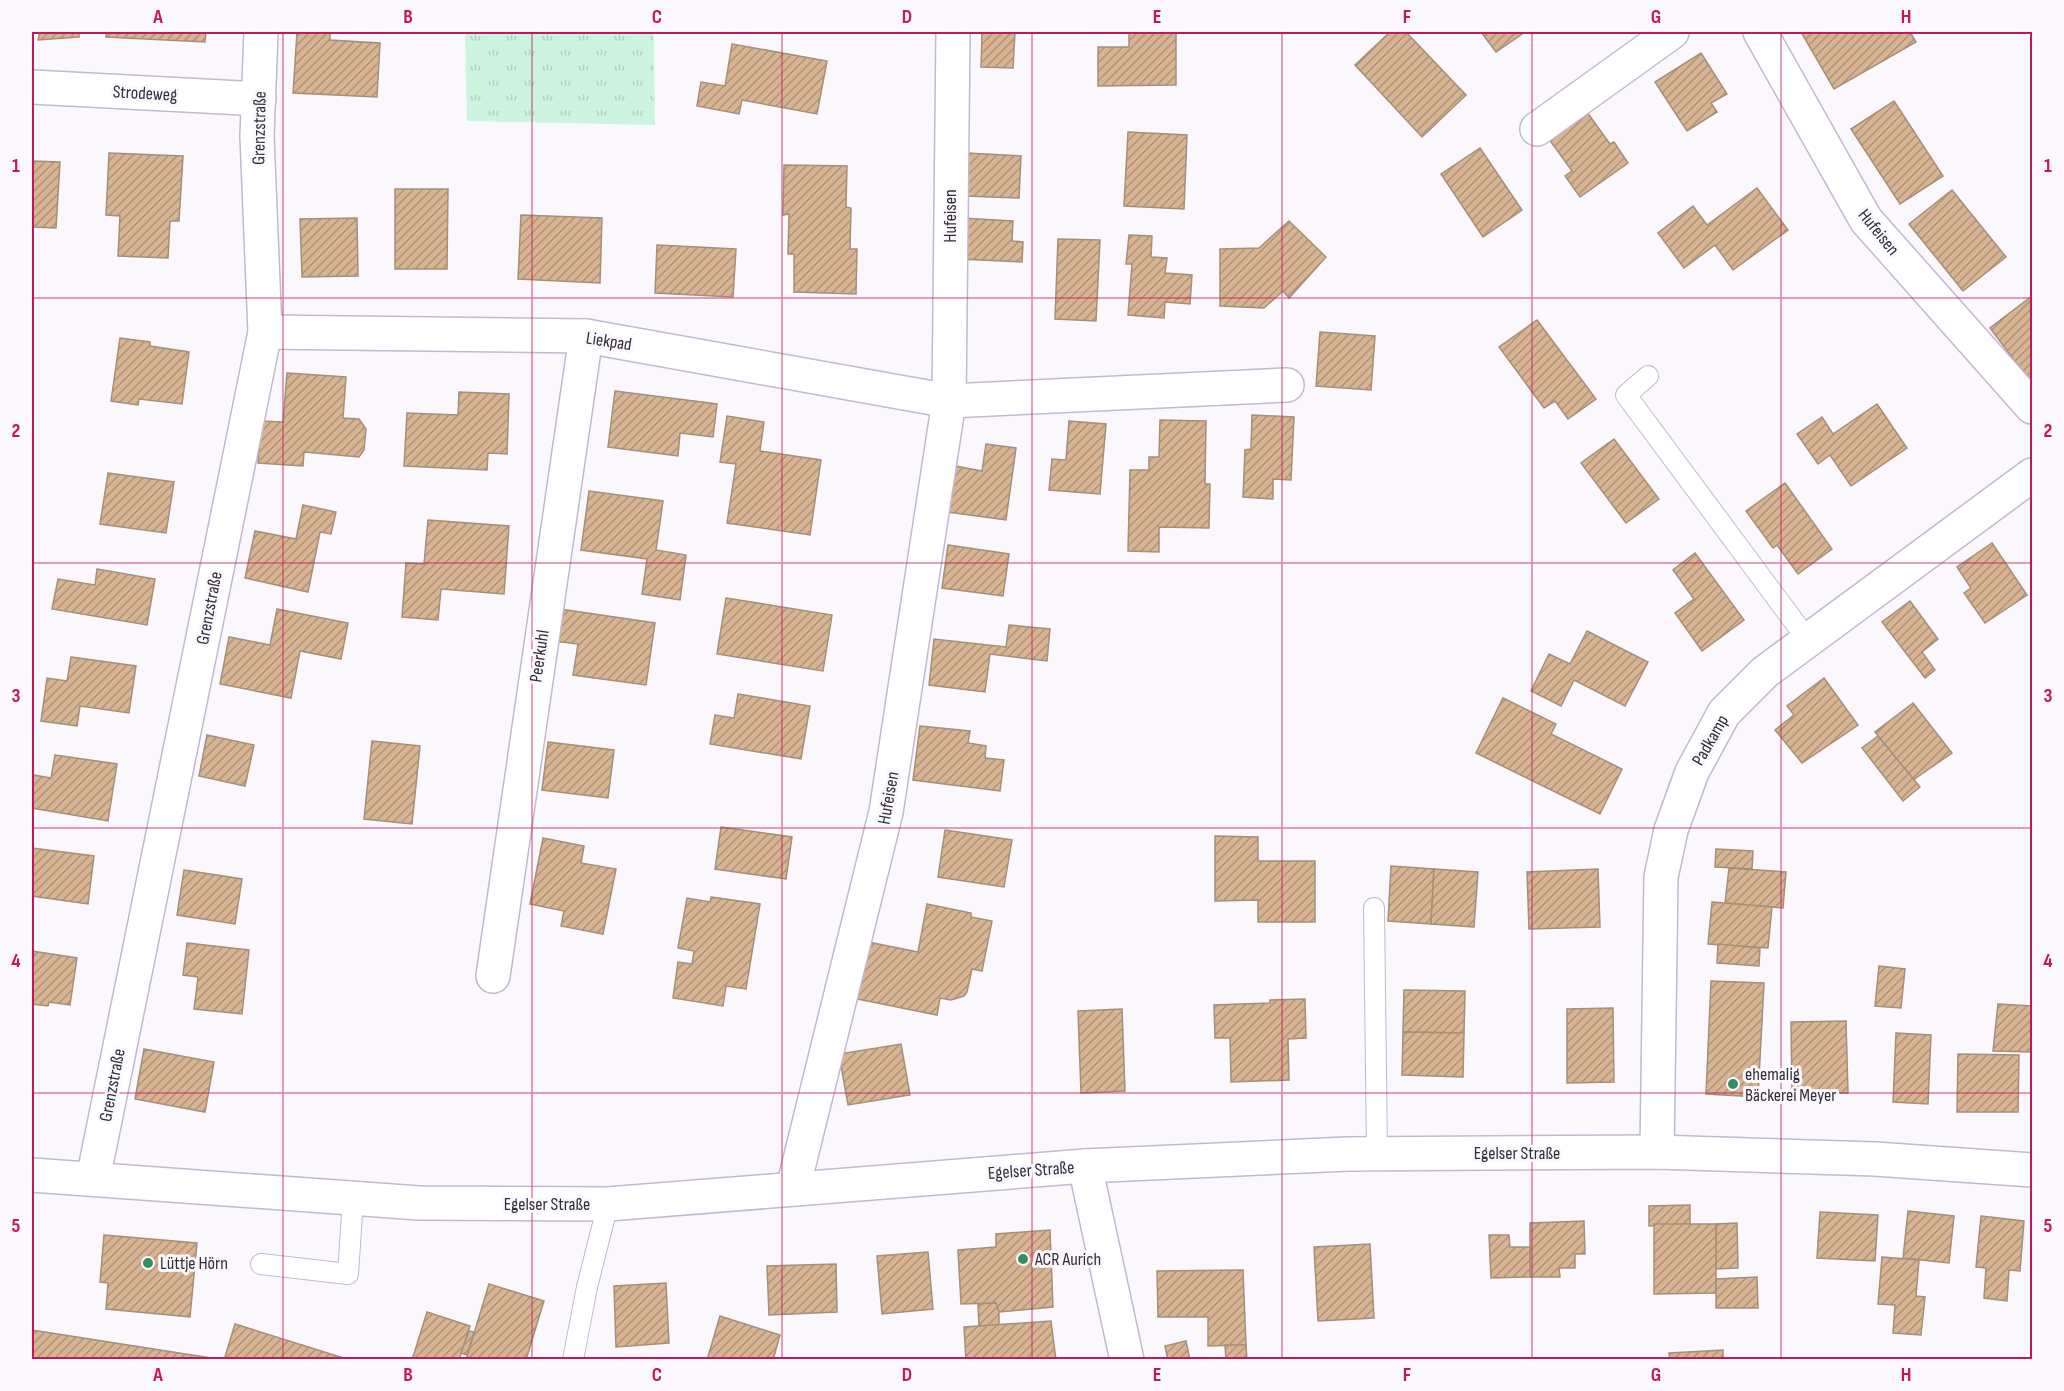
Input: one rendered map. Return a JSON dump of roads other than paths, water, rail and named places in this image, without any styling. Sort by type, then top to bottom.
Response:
[{"type":"street","name":"Grenzstraße","points":[[93,1179],[265,332],[257,136],[261,32]]},
{"type":"street","name":"Hufeisen","points":[[793,1188],[886,812],[949,401],[953,32]]},
{"type":"street","points":[[1537,129],[1672,32]]},
{"type":"street","name":"Hufeisen","points":[[1760,32],[1866,220],[2032,407]]},
{"type":"street","name":"Strodeweg","points":[[32,87],[259,99]]},
{"type":"street","name":"Liekpad","points":[[265,332],[586,336],[949,401]]},
{"type":"street","name":"Peerkuhl","points":[[493,976],[586,336]]},
{"type":"street","points":[[949,401],[1287,385]]},
{"type":"street","name":"Padkamp","points":[[1657,1152],[1661,877],[1671,830],[1692,772],[1724,713],[1765,672],[1807,639],[2032,475]]},
{"type":"street","name":"Egelser Straße","points":[[32,1175],[419,1203],[608,1204],[1085,1166],[1377,1154],[1657,1152],[1875,1159],[2032,1170]]},
{"type":"street","points":[[1085,1166],[1127,1359]]},
{"type":"lane","points":[[1648,376],[1626,395],[1807,639]]},
{"type":"lane","points":[[1374,908],[1377,1154]]},
{"type":"lane","points":[[261,1264],[348,1274],[353,1199]]},
{"type":"lane","points":[[573,1359],[587,1287],[608,1204]]},
{"type":"place","name":"ehemalig Bäckerei Meyer","points":[[1733,1084]]},
{"type":"place","name":"ACR Aurich","points":[[1023,1259]]},
{"type":"place","name":"Lüttje Hörn","points":[[148,1263]]}]
